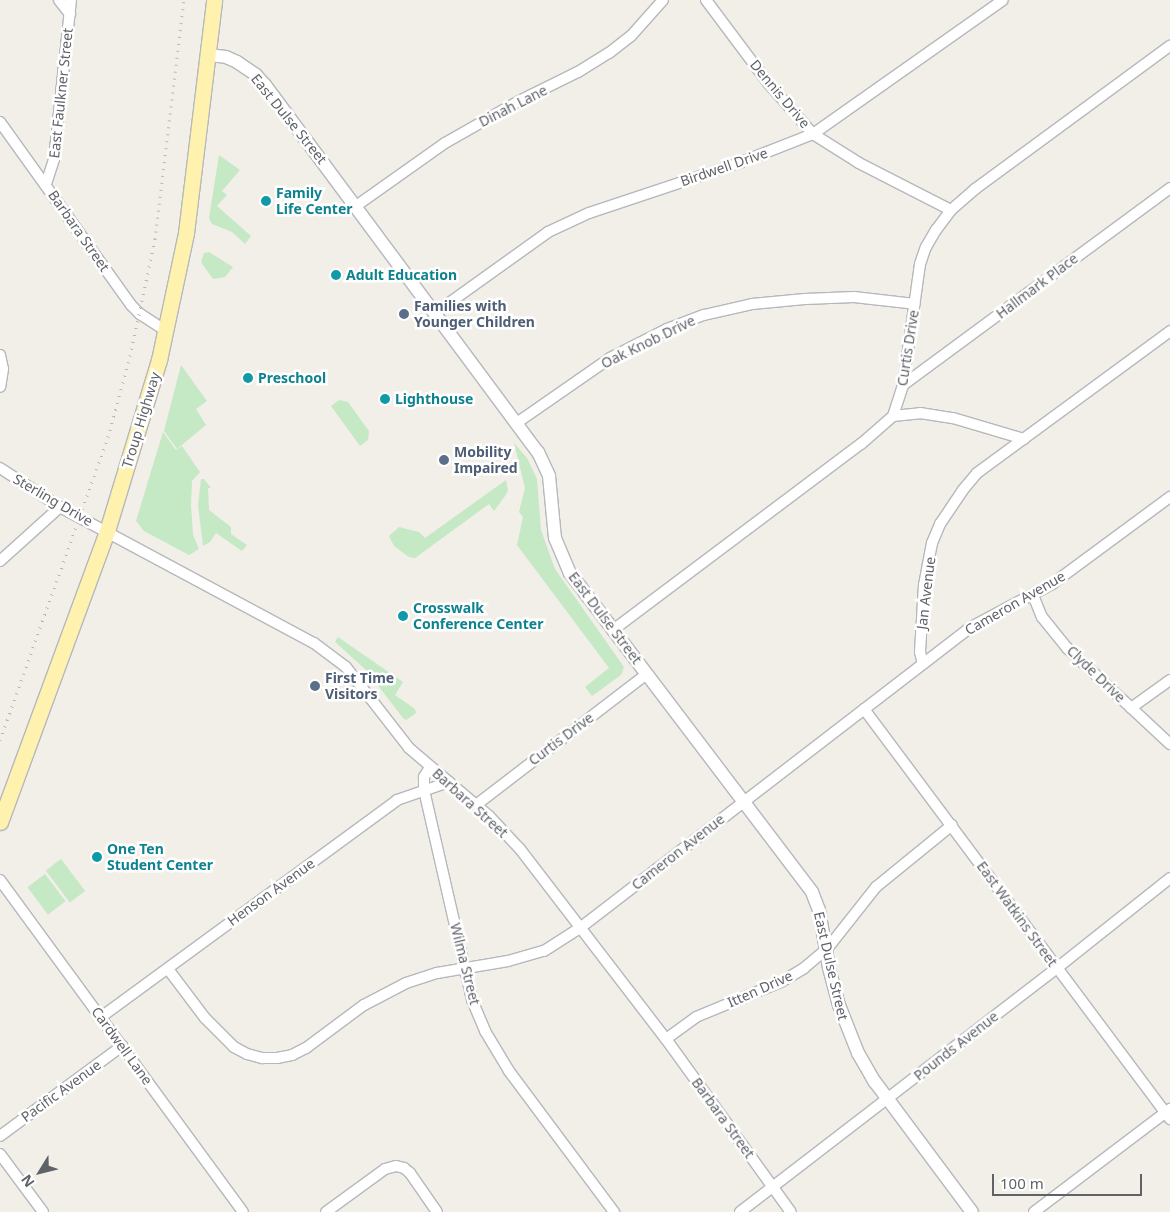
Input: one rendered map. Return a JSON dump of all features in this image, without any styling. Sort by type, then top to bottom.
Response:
[{"type":"main road","name":"Troup Highway","points":[[0,822],[107,531],[139,429],[166,331],[186,233],[214,0]]},
{"type":"street","points":[[59,0],[70,14]]},
{"type":"street","name":"East Faulkner Street","points":[[46,184],[54,159],[71,0]]},
{"type":"street","name":"Dinah Lane","points":[[356,206],[444,143],[519,101],[578,72],[609,53],[631,36],[663,0]]},
{"type":"street","name":"Dennis Drive","points":[[706,0],[768,83],[813,134],[859,163],[952,210]]},
{"type":"street","name":"Birdwell Drive","points":[[435,313],[548,232],[622,201],[739,163],[813,134],[1003,0]]},
{"type":"street","name":"Curtis Drive","points":[[893,416],[903,385],[906,349],[915,304],[920,264],[926,246],[952,210],[975,189],[1170,46]]},
{"type":"street","name":"East Dulse Street","points":[[208,54],[226,57],[256,74],[518,422],[545,465],[549,476],[552,526],[562,556],[576,582],[812,892],[819,910],[829,968],[845,1025],[858,1053],[887,1098],[972,1212]]},
{"type":"street","name":"Barbara Street","points":[[0,122],[131,305],[140,314],[166,331]]},
{"type":"street","name":"Hallmark Place","points":[[903,385],[1170,188]]},
{"type":"street","name":"Oak Knob Drive","points":[[518,422],[610,358],[667,330],[704,315],[752,304],[805,299],[854,297],[915,304]]},
{"type":"street","name":"Jan Avenue","points":[[922,664],[920,652],[924,585],[932,544],[940,524],[962,491],[977,473],[1170,331]]},
{"type":"street","points":[[0,355],[3,369],[0,387]]},
{"type":"street","points":[[613,630],[860,444],[893,416],[920,413],[953,418],[1024,439]]},
{"type":"street","name":"Sterling Drive","points":[[0,468],[60,506],[107,531]]},
{"type":"street","name":"Cameron Avenue","points":[[168,969],[205,1018],[234,1047],[255,1056],[277,1058],[292,1055],[306,1048],[364,1005],[396,987],[427,976],[537,954],[559,943],[580,928],[971,627],[1012,603],[1033,595],[1052,584],[1170,497]]},
{"type":"street","points":[[0,561],[60,506]]},
{"type":"street","name":"Barbara Street","points":[[107,531],[299,635],[337,659],[353,674],[409,748],[476,804],[515,843],[666,1039],[791,1212]]},
{"type":"street","name":"Clyde Drive","points":[[1033,595],[1042,617],[1067,648],[1170,744]]},
{"type":"street","name":"Curtis Drive","points":[[476,804],[647,674]]},
{"type":"street","points":[[1131,708],[1170,680]]},
{"type":"street","name":"East Watkins Street","points":[[864,709],[1168,1114]]},
{"type":"street","name":"Wilma Street","points":[[430,767],[424,777],[424,790],[472,1000],[485,1031],[509,1071],[614,1212]]},
{"type":"street","name":"Henson Avenue","points":[[101,1017],[397,800],[449,782]]},
{"type":"street","name":"Itten Drive","points":[[666,1039],[696,1018],[781,982],[827,949],[876,886],[952,825]]},
{"type":"street","name":"Pounds Avenue","points":[[740,1212],[1057,968],[1170,878]]},
{"type":"street","name":"Cardwell Lane","points":[[0,880],[243,1212]]},
{"type":"street","name":"Pacific Avenue","points":[[0,1136],[122,1046]]},
{"type":"street","points":[[1034,1212],[1168,1114]]},
{"type":"street","points":[[0,1154],[43,1212]]},
{"type":"street","points":[[326,1212],[385,1169],[401,1167],[410,1173],[437,1212]]},
{"type":"green space","points":[[219,155],[240,170],[222,191],[227,195],[217,206],[251,236],[245,244],[232,232],[212,224],[209,218]]},
{"type":"green space","points":[[209,252],[233,267],[225,277],[213,279],[201,262],[204,253]]},
{"type":"green space","points":[[181,365],[207,401],[196,409],[206,425],[177,449],[164,431]]},
{"type":"green space","points":[[339,400],[348,402],[369,431],[368,440],[360,446],[331,406]]},
{"type":"green space","points":[[163,432],[176,450],[182,446],[200,472],[192,481],[191,505],[193,535],[199,549],[189,555],[144,531],[136,521]]},
{"type":"green space","points":[[514,443],[527,458],[537,479],[541,530],[555,569],[624,667],[621,675],[592,696],[585,687],[609,668],[517,545],[523,517],[519,512],[525,488]]},
{"type":"green space","points":[[201,479],[204,479],[211,488],[208,488],[209,510],[231,527],[231,534],[247,545],[242,551],[216,533],[210,542],[203,546],[198,506]]},
{"type":"green space","points":[[506,480],[508,490],[494,511],[489,504],[415,558],[409,557],[394,546],[389,536],[399,527],[419,532],[425,538]]},
{"type":"green space","points":[[338,637],[403,682],[395,695],[415,709],[416,713],[406,720],[403,718],[366,670],[335,642]]},
{"type":"green space","points":[[61,859],[85,891],[70,902],[46,870]]},
{"type":"green space","points":[[45,874],[65,901],[48,914],[27,887]]},
{"type":"railway","points":[[0,740],[108,437],[130,356],[155,239],[184,0]]},
{"type":"place","name":"Family Life Center","points":[[266,201]]},
{"type":"place","name":"Adult Education","points":[[336,275]]},
{"type":"place","name":"Families with Younger Children","points":[[404,314]]},
{"type":"place","name":"Preschool","points":[[248,378]]},
{"type":"place","name":"Lighthouse","points":[[385,399]]},
{"type":"place","name":"Mobility Impaired","points":[[444,460]]},
{"type":"place","name":"Crosswalk Conference Center","points":[[403,616]]},
{"type":"place","name":"First Time Visitors","points":[[315,686]]},
{"type":"place","name":"One Ten Student Center","points":[[97,857]]}]
